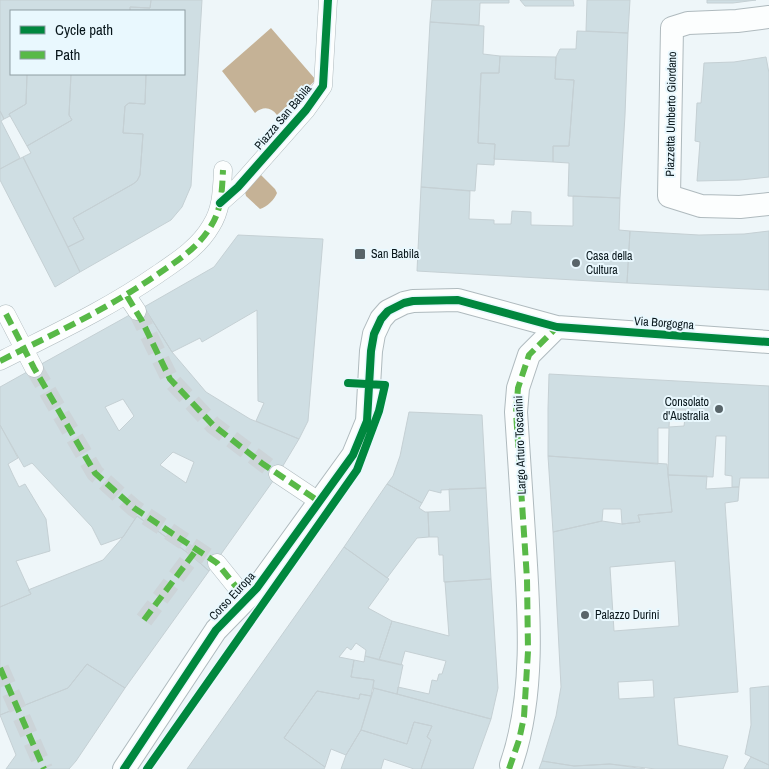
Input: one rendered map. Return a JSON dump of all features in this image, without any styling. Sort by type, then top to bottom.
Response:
[{"type":"street","name":"Piazza San Babila","points":[[220,204],[238,187],[306,110],[323,86],[328,0]]},
{"type":"street","name":"Piazzetta Umberto Giordano","points":[[769,17],[736,21],[688,23],[672,28],[669,196],[701,206],[740,207],[769,204]]},
{"type":"street","points":[[0,361],[76,324],[127,296],[174,263],[197,244],[212,225],[220,204],[223,170]]},
{"type":"street","points":[[127,296],[137,311]]},
{"type":"street","name":"Corso Europa","points":[[124,769],[216,630],[257,588],[353,455],[364,430],[368,411],[371,351],[374,334],[381,319],[388,311],[413,301],[458,300],[557,327]]},
{"type":"street","points":[[6,314],[34,368]]},
{"type":"street","name":"Via Borgogna","points":[[557,327],[769,342]]},
{"type":"street","name":"Largo Arturo Toscanini","points":[[510,767],[524,717],[528,651],[527,579],[516,412],[518,388],[529,355],[557,327]]},
{"type":"street","points":[[278,474],[320,502]]},
{"type":"street","points":[[217,564],[246,599]]},
{"type":"shaded area","points":[[271,28],[316,80],[277,115],[267,108],[255,113],[222,71]]},
{"type":"shaded area","points":[[261,175],[277,193],[270,202],[260,209],[246,196],[245,192]]},
{"type":"building","points":[[0,0],[151,0],[150,8],[130,7],[130,10],[10,10],[10,75],[27,75],[26,104],[4,119],[0,111]]},
{"type":"building","points":[[151,0],[202,0],[191,186],[182,207],[171,220],[80,272],[68,247],[84,239],[73,218],[133,184],[140,175],[143,134],[123,133],[125,106],[129,103],[145,104],[146,75],[185,75],[185,10],[130,10],[130,7],[150,8]]},
{"type":"building","points":[[432,0],[509,0],[509,3],[480,3],[479,25],[430,22]]},
{"type":"building","points":[[520,0],[573,0],[574,6],[525,6]]},
{"type":"building","points":[[587,0],[630,0],[628,33],[586,31]]},
{"type":"building","points":[[707,0],[756,0],[733,3],[707,3]]},
{"type":"building","points":[[430,22],[484,26],[483,54],[500,56],[499,73],[481,73],[478,143],[495,144],[494,165],[477,164],[475,191],[421,187]]},
{"type":"building","points":[[577,31],[628,33],[620,198],[568,196],[569,163],[553,162],[553,146],[569,146],[574,80],[555,79],[556,57],[560,49],[576,49]]},
{"type":"building","points":[[500,56],[556,57],[555,79],[574,80],[569,146],[553,146],[553,162],[494,159],[495,144],[478,143],[481,73],[499,73]]},
{"type":"building","points":[[766,57],[769,73],[769,177],[697,181],[700,142],[695,141],[697,103],[701,103],[704,63],[734,62]]},
{"type":"building","points":[[27,75],[71,75],[69,115],[72,120],[27,146],[9,114],[26,104]]},
{"type":"building","points":[[71,75],[146,75],[145,104],[129,103],[125,106],[123,133],[143,134],[140,175],[133,184],[73,218],[84,239],[68,247],[23,157],[31,153],[27,146],[72,120],[69,115]]},
{"type":"building","points":[[0,111],[4,119],[1,121],[20,158],[0,169]]},
{"type":"building","points":[[23,157],[80,272],[55,287],[0,180],[0,169]]},
{"type":"building","points":[[421,187],[470,191],[469,219],[494,220],[494,224],[511,224],[512,211],[531,212],[531,225],[573,226],[573,196],[620,198],[619,230],[630,231],[627,283],[417,271]]},
{"type":"building","points":[[630,231],[699,235],[744,234],[769,231],[769,290],[627,283]]},
{"type":"building","points":[[238,235],[323,239],[308,421],[299,439],[256,421],[264,403],[258,401],[257,310],[202,342],[200,338],[172,352],[144,307],[214,267]]},
{"type":"building","points":[[144,307],[172,352],[206,392],[250,419],[299,439],[278,474],[209,571],[192,556],[137,516],[123,537],[101,545],[92,527],[32,463],[24,467],[0,425],[0,387]],"holes":[[[123,399],[134,416],[119,431],[105,407]],[[173,452],[194,462],[186,483],[160,465]]]},
{"type":"building","points":[[549,374],[769,386],[769,478],[740,478],[739,487],[732,487],[732,476],[725,475],[726,436],[716,436],[713,477],[668,475],[669,428],[658,428],[658,464],[548,456]],"holes":[[[670,410],[686,410],[684,426],[669,427]]]},
{"type":"building","points":[[409,412],[482,415],[486,488],[441,490],[441,493],[429,490],[422,503],[387,484],[393,476],[400,456]]},
{"type":"building","points":[[0,425],[18,458],[8,464],[13,475],[19,487],[25,484],[46,519],[50,551],[16,561],[31,594],[0,607]]},
{"type":"building","points":[[548,456],[667,464],[672,512],[638,515],[640,522],[622,524],[621,509],[603,509],[602,521],[553,532]]},
{"type":"building","name":"Palazzo Durini","points":[[668,475],[707,476],[706,489],[739,487],[738,501],[725,503],[738,692],[674,698],[678,745],[728,756],[723,769],[656,769],[610,764],[574,766],[542,761],[556,716],[561,687],[553,532],[602,521],[622,524],[640,522],[638,515],[672,512]],"holes":[[[675,561],[679,626],[614,631],[610,567]],[[653,680],[654,697],[619,699],[618,682]]]},
{"type":"building","points":[[387,484],[422,503],[419,508],[428,512],[429,537],[417,538],[387,578],[344,547]]},
{"type":"building","points":[[486,488],[491,579],[444,582],[443,555],[439,555],[438,537],[429,537],[428,512],[450,511],[449,489]]},
{"type":"building","points":[[137,516],[192,556],[209,571],[125,688],[87,664],[68,688],[0,715],[0,607],[31,594],[28,590],[103,560],[123,537]]},
{"type":"building","points":[[344,547],[389,579],[368,608],[392,621],[379,660],[365,656],[366,650],[356,643],[351,650],[347,647],[339,657],[354,660],[351,677],[374,680],[371,696],[360,694],[359,699],[317,691],[284,738],[325,767],[324,769],[187,769]]},
{"type":"building","points":[[491,579],[498,688],[491,719],[397,694],[398,687],[429,694],[432,680],[437,681],[439,674],[442,674],[446,661],[405,651],[401,665],[379,660],[392,621],[449,636],[445,582]]},
{"type":"building","points":[[365,656],[403,665],[397,694],[373,688],[374,680],[351,677],[354,660],[364,662]]},
{"type":"building","points":[[87,664],[125,688],[76,761],[69,769],[6,769],[16,755],[0,715],[68,688]]},
{"type":"building","points":[[769,686],[769,765],[745,754],[751,725],[750,688]]},
{"type":"building","points":[[374,688],[491,719],[473,769],[421,769],[431,740],[427,737],[432,726],[414,722],[407,744],[361,730]]},
{"type":"building","points":[[317,691],[359,699],[360,694],[371,696],[361,730],[346,755],[331,749],[325,767],[284,738]]},
{"type":"building","points":[[414,722],[432,726],[427,737],[431,740],[421,769],[414,769],[384,759],[381,769],[341,769],[346,755],[361,730],[407,744]]},
{"type":"building","points":[[751,757],[769,765],[769,769],[744,769]]},
{"type":"building","points":[[542,761],[574,766],[610,764],[645,769],[539,769]]},
{"type":"tunnel","points":[[137,311],[170,379],[213,425],[278,474]]},
{"type":"tunnel","points":[[34,368],[95,473],[134,508],[217,563]]},
{"type":"tunnel","points":[[144,620],[197,549]]},
{"type":"tunnel","points":[[0,668],[44,769]]},
{"type":"marked path","points":[[0,361],[119,299],[187,253],[206,234],[215,219],[221,199],[223,170]]},
{"type":"marked path","points":[[127,296],[142,321],[170,379],[213,425],[263,464],[320,502]]},
{"type":"marked path","points":[[6,314],[34,368],[95,473],[134,508],[217,563],[246,599]]},
{"type":"marked path","points":[[509,769],[519,740],[524,717],[528,651],[527,579],[516,412],[518,388],[529,355],[557,327]]},
{"type":"marked path","points":[[144,620],[197,549]]},
{"type":"marked path","points":[[0,668],[44,769]]},
{"type":"cycle path","points":[[220,203],[238,187],[306,110],[323,86],[328,0]]},
{"type":"cycle path","points":[[124,769],[216,630],[257,588],[353,455],[367,421],[371,351],[374,334],[381,319],[388,311],[413,301],[458,300],[557,327],[769,342]]},
{"type":"cycle path","points":[[147,769],[357,470],[379,411],[385,385],[348,383]]},
{"type":"place","name":"San Babila","points":[[360,254]]},
{"type":"place","name":"Casa della Cultura","points":[[576,263]]},
{"type":"place","name":"Consolato d'Australia","points":[[719,409]]},
{"type":"place","name":"Palazzo Durini","points":[[585,615]]}]
